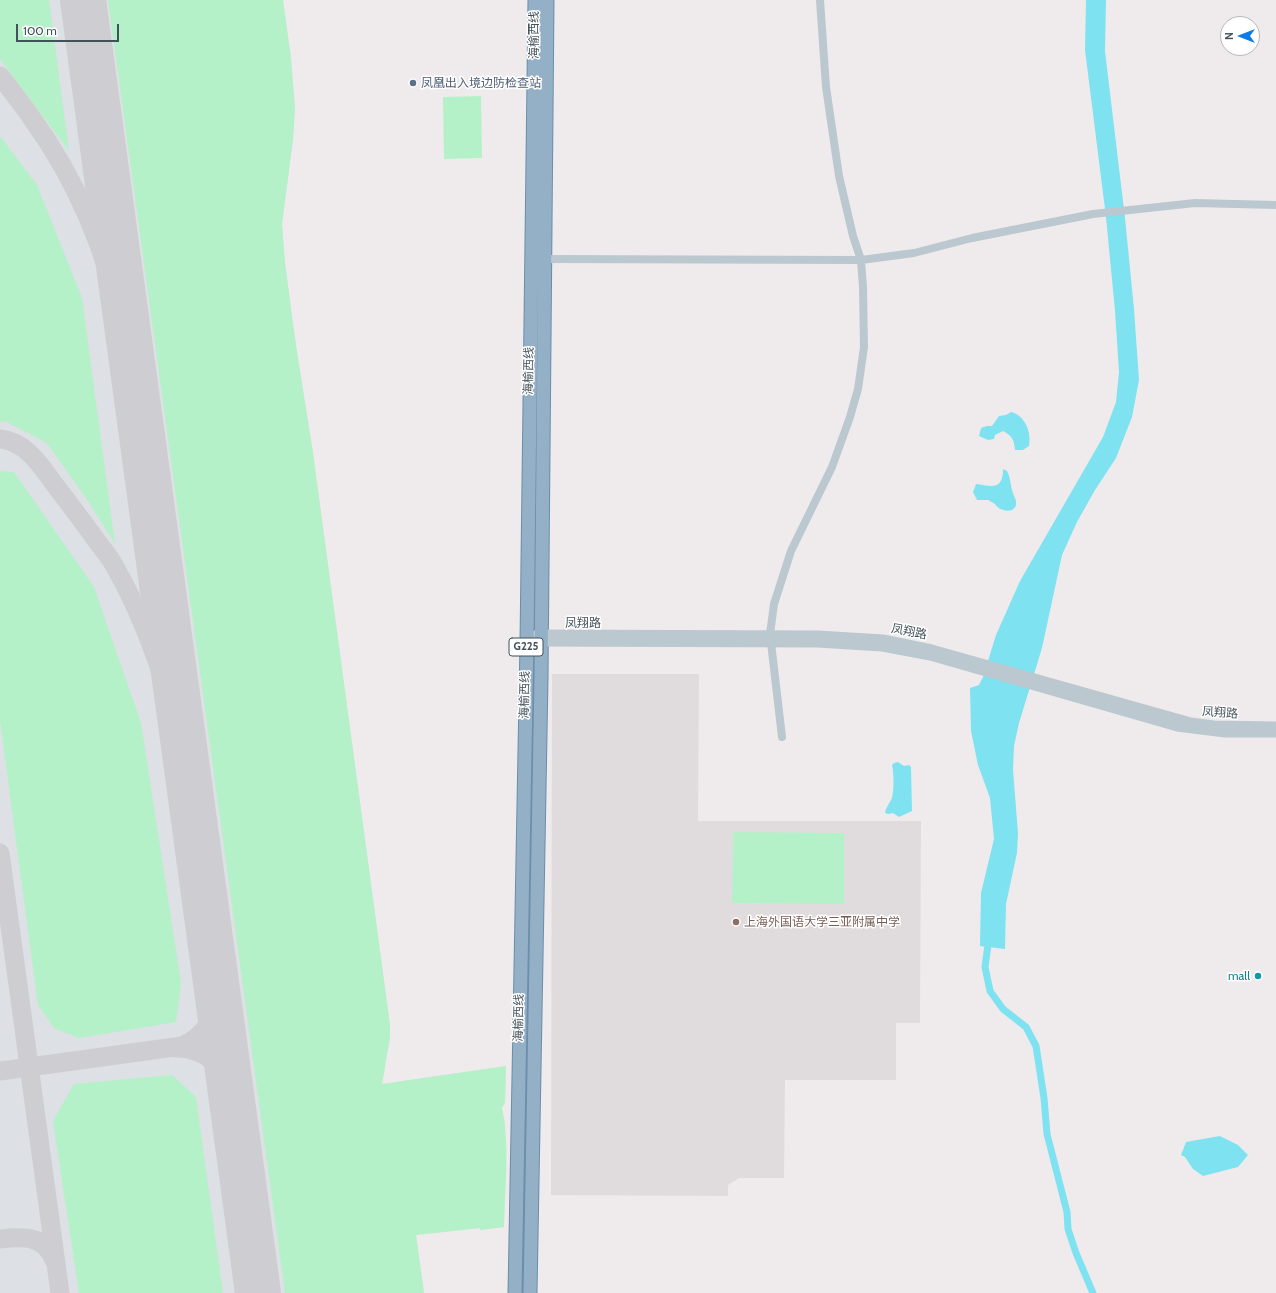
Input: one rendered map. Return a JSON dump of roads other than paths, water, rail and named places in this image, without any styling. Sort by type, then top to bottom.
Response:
[{"type":"highway","name":"海榆西线","points":[[515,1293],[527,638],[535,0]]},
{"type":"highway","name":"海榆西线","points":[[530,1293],[541,639],[547,0]]},
{"type":"street","points":[[782,737],[771,638],[774,604],[791,551],[832,467],[850,417],[858,389],[864,347],[861,260],[853,236],[840,176],[826,87],[820,0]]},
{"type":"street","points":[[544,259],[861,260],[914,253],[972,238],[1093,214],[1195,203],[1276,205]]},
{"type":"street","name":"凤翔路","points":[[527,638],[771,638],[817,643],[882,647],[983,667],[1178,727],[1225,733],[1276,733]]},
{"type":"street","name":"凤翔路","points":[[1035,682],[1191,722],[1214,726],[1276,726]]},
{"type":"water","points":[[1086,0],[1106,0],[1105,51],[1125,218],[1139,380],[1132,417],[1116,458],[1095,490],[1077,522],[1062,555],[1042,648],[1019,723],[1014,746],[1013,770],[1018,833],[1017,853],[1006,904],[1005,949],[980,946],[981,893],[994,839],[990,798],[978,765],[971,731],[970,688],[979,685],[983,677],[996,635],[1020,581],[1103,437],[1116,402],[1119,372],[1106,217],[1085,50]]},
{"type":"water","points":[[1011,412],[1016,414],[1024,421],[1028,430],[1030,441],[1029,446],[1023,450],[1015,450],[1012,438],[1003,431],[995,435],[994,439],[988,440],[979,436],[981,428],[992,426],[999,416],[1006,415]]},
{"type":"water","points":[[1003,469],[1007,471],[1016,502],[1014,508],[1009,511],[1002,510],[988,500],[977,500],[973,492],[976,484],[995,486],[998,484],[1001,481]]},
{"type":"water","points":[[898,762],[904,766],[909,765],[911,767],[912,811],[899,817],[893,813],[885,813],[893,795],[892,765]]},
{"type":"water","points":[[1220,1136],[1238,1145],[1248,1155],[1238,1167],[1203,1176],[1193,1169],[1185,1157],[1181,1155],[1186,1142]]},
{"type":"waterway","points":[[989,937],[985,967],[990,991],[1003,1009],[1026,1027],[1036,1046],[1044,1098],[1047,1134],[1067,1212],[1068,1229],[1076,1253],[1093,1293]]},
{"type":"place","name":"凤凰出入境边防检查站","points":[[413,83]]},
{"type":"place","name":"上海外国语大学三亚附属中学","points":[[736,922]]},
{"type":"place","name":"mall","points":[[1258,976]]}]
